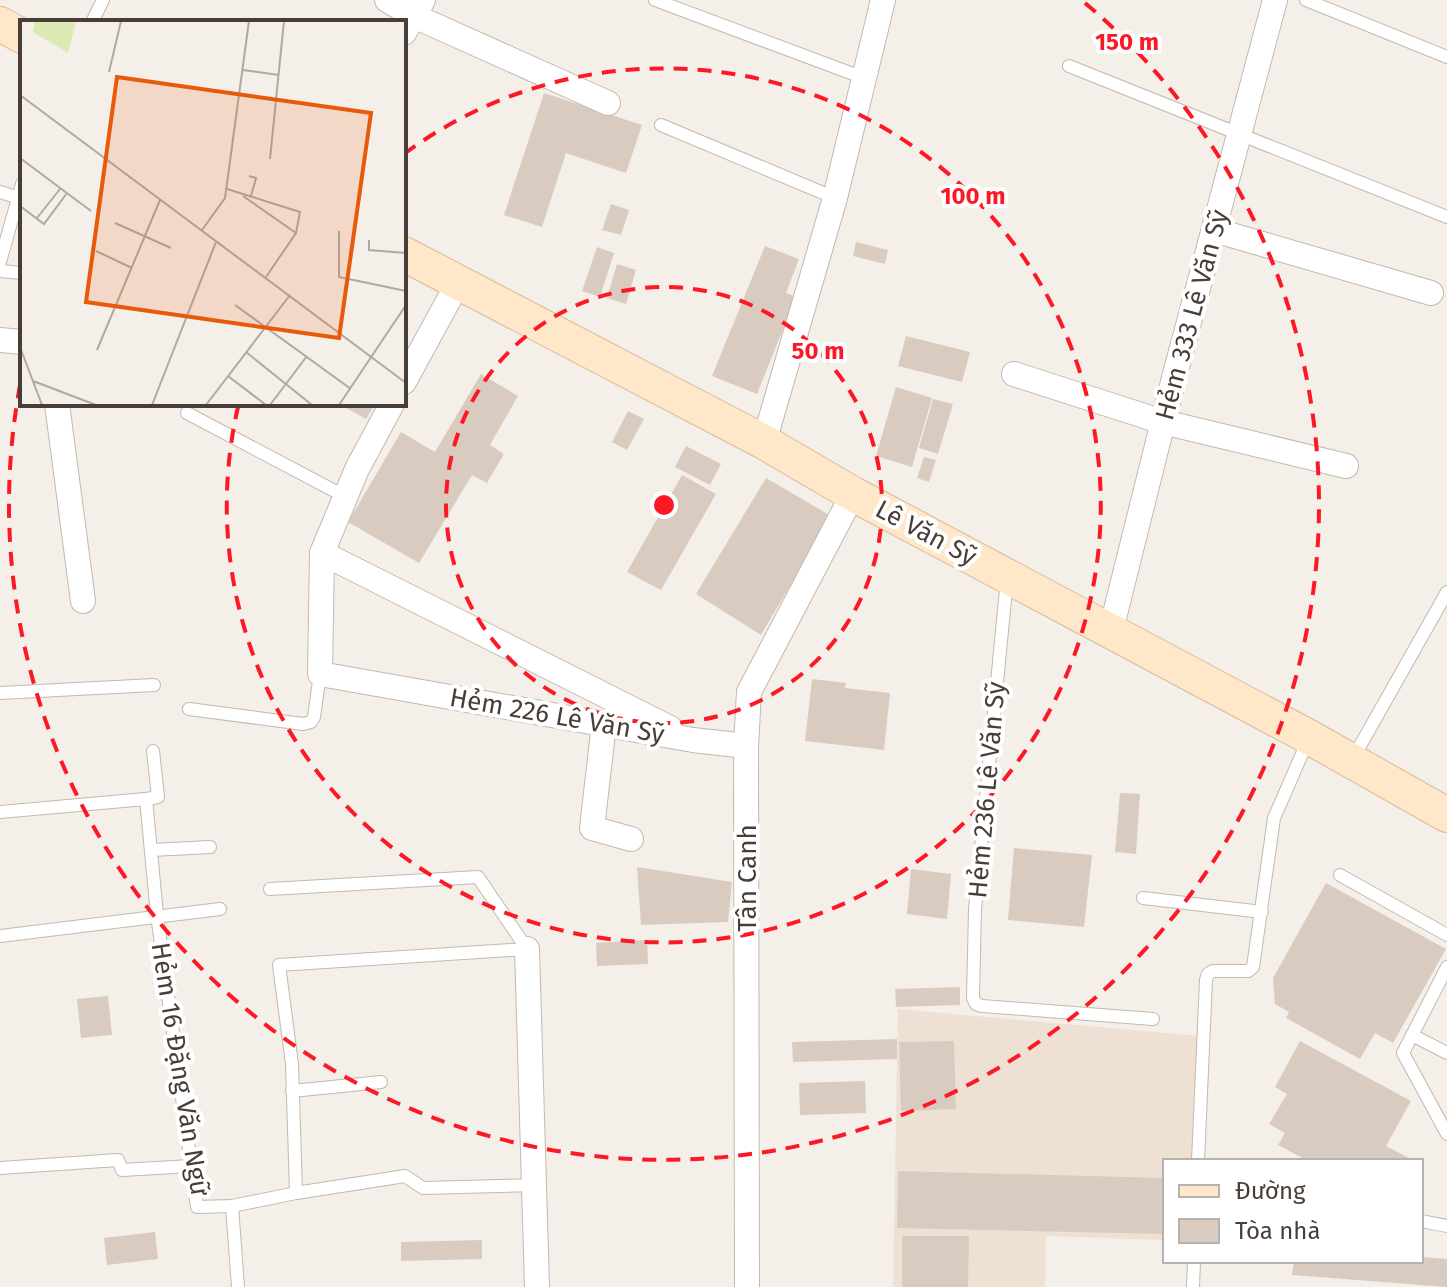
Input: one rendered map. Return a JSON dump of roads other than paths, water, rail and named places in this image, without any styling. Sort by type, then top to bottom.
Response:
[{"type":"main road","points":[[0,24],[20,35]]},
{"type":"main road","name":"Lê Văn Sỹ","points":[[406,255],[764,442],[853,494],[1111,630],[1447,815]]},
{"type":"street","points":[[387,0],[413,16],[608,103]]},
{"type":"street","points":[[764,442],[835,198],[883,0]]},
{"type":"street","name":"Hẻm 333 Lê Văn Sỹ","points":[[1111,630],[1275,0]]},
{"type":"street","points":[[1214,230],[1431,293]]},
{"type":"street","points":[[406,378],[458,283]]},
{"type":"street","points":[[0,340],[20,342]]},
{"type":"street","points":[[1014,374],[1163,422],[1346,466]]},
{"type":"street","points":[[57,406],[83,601]]},
{"type":"street","points":[[320,674],[322,553],[357,469],[391,406]]},
{"type":"street","name":"Tân Canh","points":[[747,1287],[746,746],[749,692],[853,494]]},
{"type":"street","name":"Hẻm 226 Lê Văn Sỹ","points":[[322,553],[693,740]]},
{"type":"street","name":"Hẻm 226 Lê Văn Sỹ","points":[[320,674],[693,740]]},
{"type":"street","points":[[604,724],[592,828],[631,839]]},
{"type":"street","points":[[693,740],[746,746]]},
{"type":"street","points":[[527,949],[536,1287]]},
{"type":"lane","points":[[93,20],[103,0]]},
{"type":"lane","points":[[655,0],[864,78]]},
{"type":"lane","points":[[1306,0],[1447,57]]},
{"type":"lane","points":[[1069,66],[1447,217]]},
{"type":"lane","points":[[661,125],[835,198]]},
{"type":"lane","points":[[0,192],[19,198],[0,262]]},
{"type":"lane","points":[[0,271],[20,273]]},
{"type":"lane","points":[[187,413],[346,497]]},
{"type":"lane","name":"Hẻm 236 Lê Văn Sỹ","points":[[1007,576],[975,910],[973,998],[976,1004],[1153,1019]]},
{"type":"lane","points":[[1352,761],[1447,592]]},
{"type":"lane","points":[[189,709],[294,724],[311,722],[320,674]]},
{"type":"lane","points":[[0,693],[154,685]]},
{"type":"lane","points":[[1198,1159],[1208,974],[1213,971],[1248,971],[1253,967],[1274,818],[1309,737]]},
{"type":"lane","points":[[0,812],[158,797],[153,751]]},
{"type":"lane","points":[[146,799],[157,915],[220,909]]},
{"type":"lane","points":[[151,850],[210,847]]},
{"type":"lane","points":[[1340,875],[1447,935]]},
{"type":"lane","points":[[270,889],[478,877],[527,949]]},
{"type":"lane","points":[[1143,898],[1262,912]]},
{"type":"lane","name":"Hẻm 16 Đặng Văn Ngữ","points":[[0,936],[157,915],[197,1207],[232,1206]]},
{"type":"lane","points":[[296,1193],[292,1064],[279,965],[527,949]]},
{"type":"lane","points":[[1447,967],[1403,1053],[1447,1134]]},
{"type":"lane","points":[[1412,1035],[1447,1053]]},
{"type":"lane","points":[[292,1091],[381,1082]]},
{"type":"lane","points":[[0,1168],[118,1160],[122,1170],[191,1166]]},
{"type":"lane","points":[[238,1287],[232,1206],[405,1176],[423,1188],[534,1185]]},
{"type":"lane","points":[[1423,1221],[1447,1226]]},
{"type":"lane","points":[[1193,1287],[1194,1263]]}]
